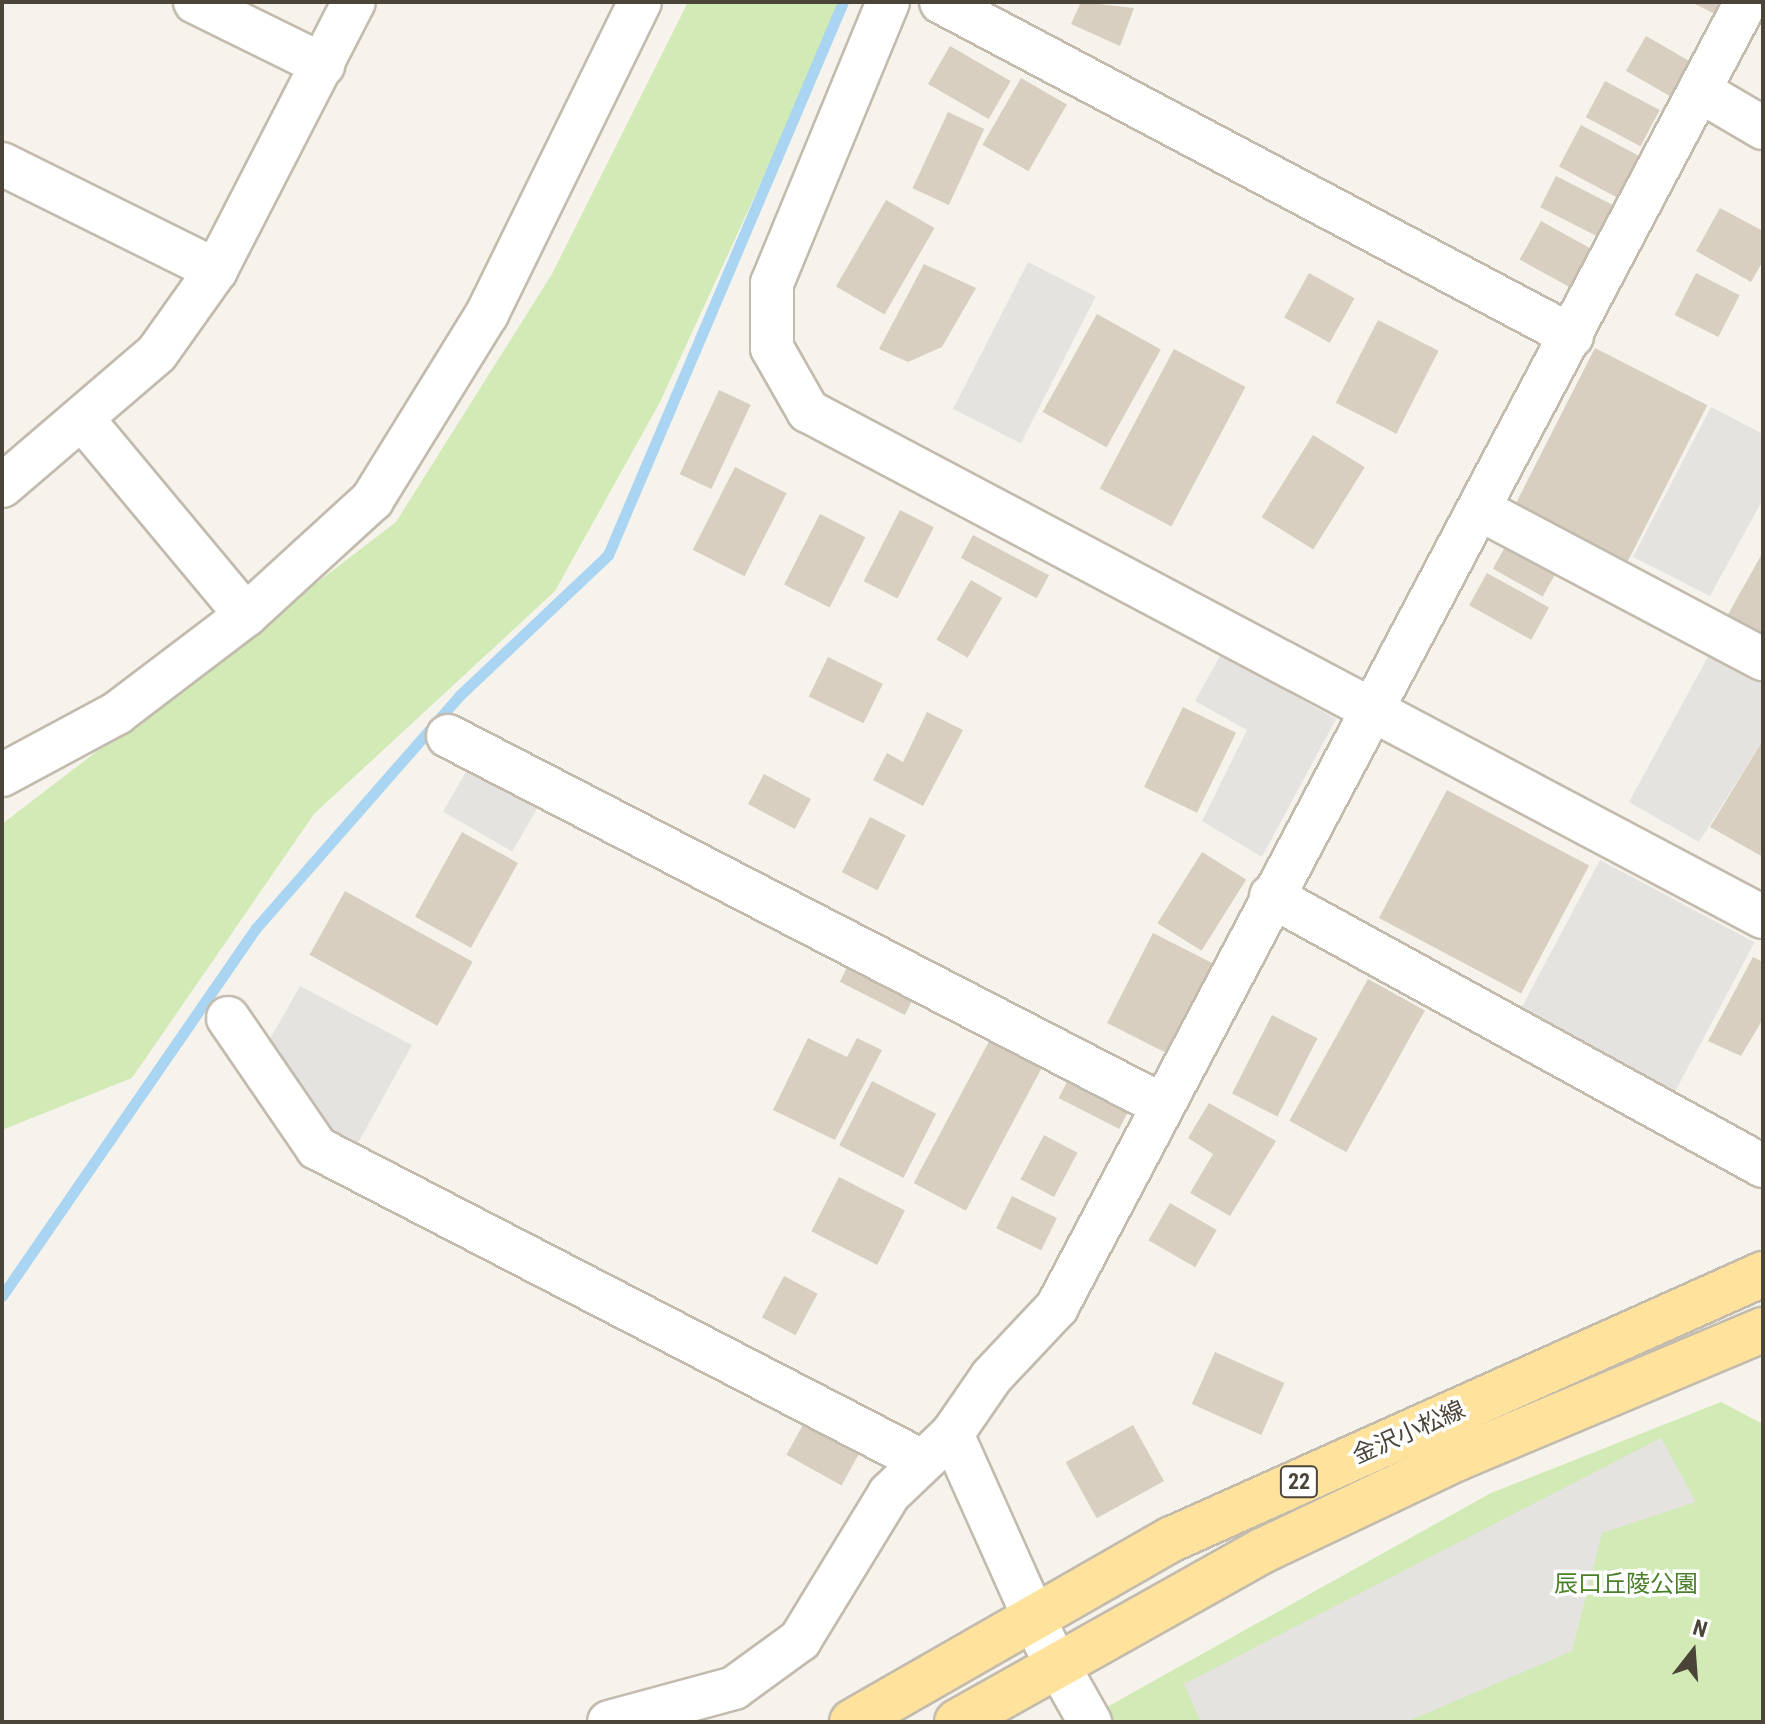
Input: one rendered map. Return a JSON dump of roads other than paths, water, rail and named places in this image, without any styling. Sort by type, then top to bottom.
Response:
[{"type":"main road","name":"金沢小松線","points":[[852,1722],[1033,1615],[1172,1539],[1763,1274]]},
{"type":"main road","name":"金沢小松線","points":[[957,1722],[1262,1551],[1458,1458],[1763,1330]]},
{"type":"street","points":[[195,2],[323,65]]},
{"type":"street","points":[[2,486],[85,422],[157,353],[216,270],[354,2]]},
{"type":"street","points":[[2,775],[117,713],[246,615],[372,500],[487,314],[640,2]]},
{"type":"street","points":[[888,2],[772,283],[772,348],[808,411],[1763,917]]},
{"type":"street","points":[[941,2],[1572,336]]},
{"type":"street","points":[[609,1722],[734,1688],[800,1640],[918,1459],[952,1434],[992,1376],[1057,1307],[1160,1104],[1370,708],[1481,510],[1746,2]]},
{"type":"street","points":[[1700,91],[1763,128]]},
{"type":"street","points":[[2,166],[216,270]]},
{"type":"street","points":[[85,422],[246,615]]},
{"type":"street","points":[[1481,510],[1763,659]]},
{"type":"street","points":[[448,736],[1160,1104]]},
{"type":"street","points":[[1271,896],[1763,1166]]},
{"type":"street","points":[[228,1018],[317,1148],[918,1459]]},
{"type":"street","points":[[952,1434],[1058,1668],[1090,1722]]},
{"type":"waterway","points":[[2,1296],[256,928],[460,695],[608,555],[843,2]]},
{"type":"park label","name":"辰口丘陵公園","points":[[1626,1585]]}]
